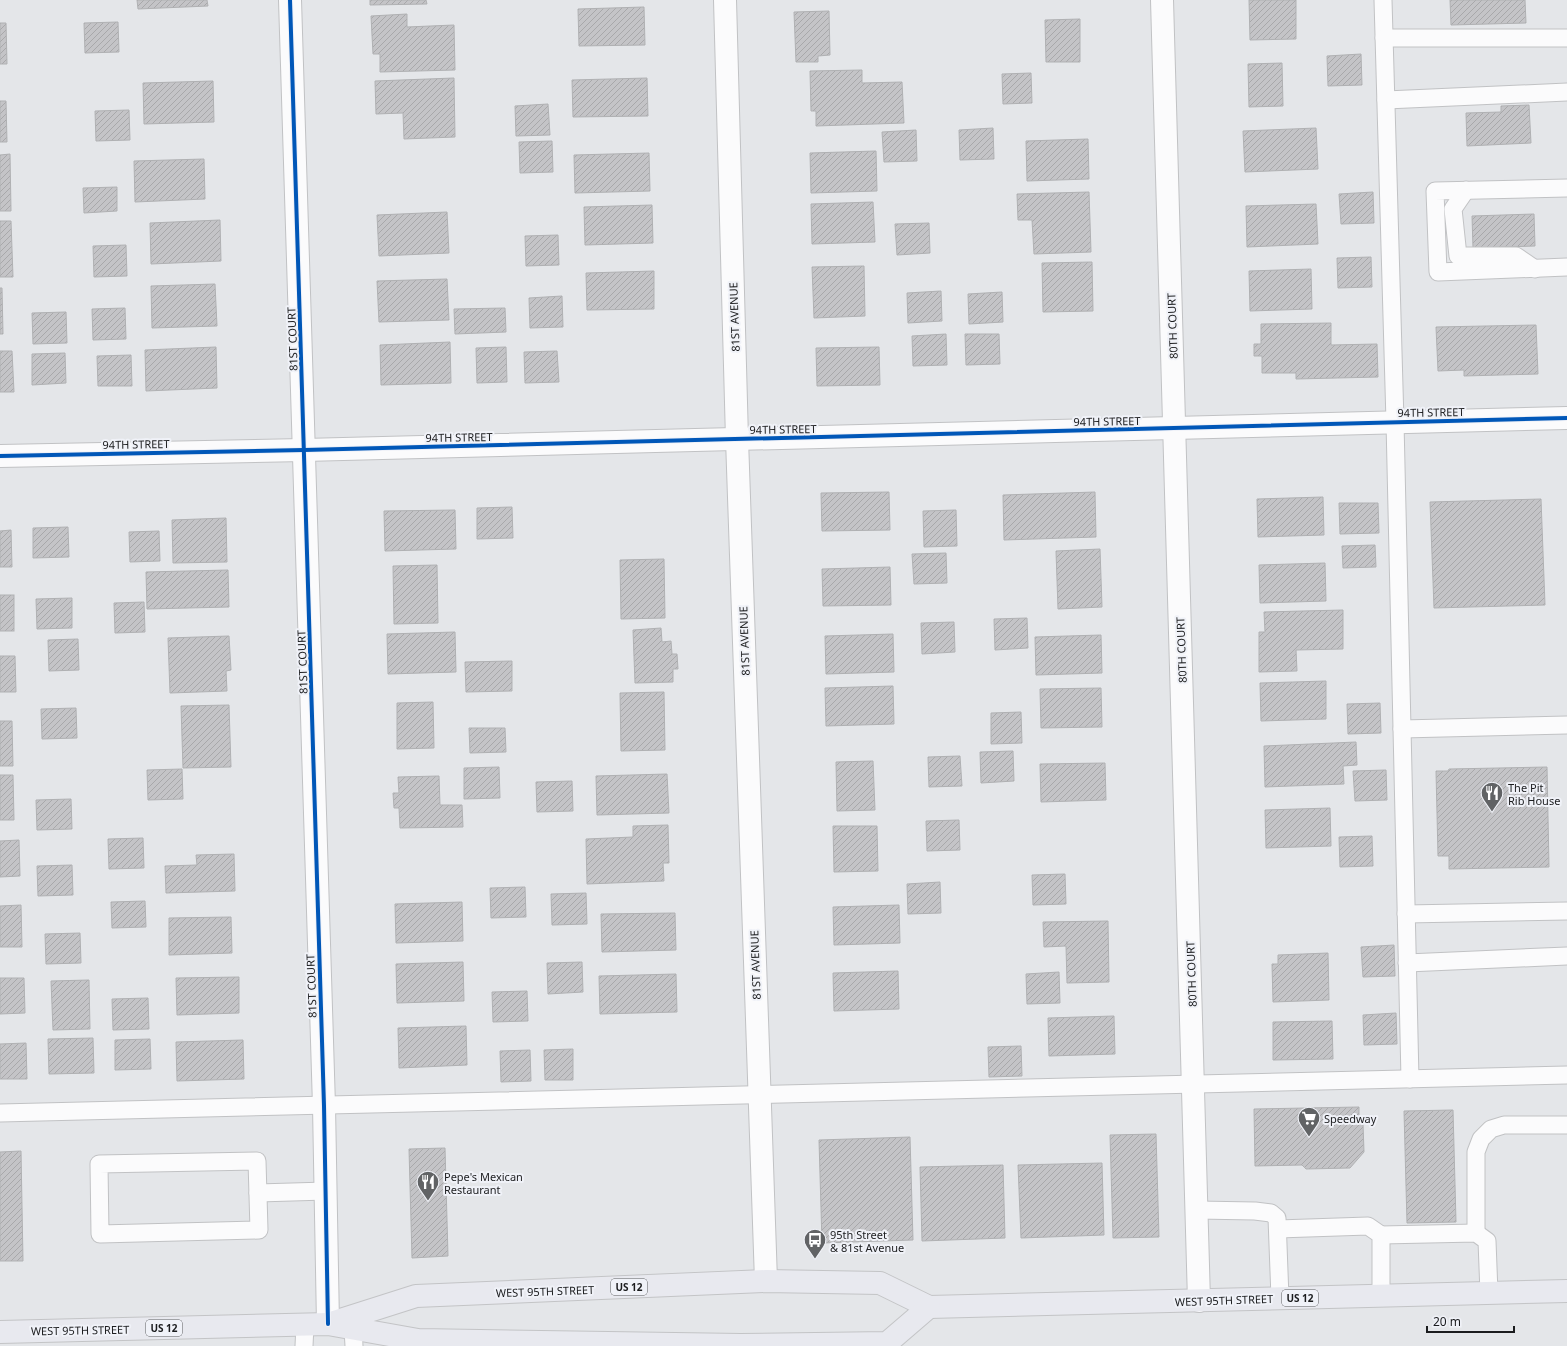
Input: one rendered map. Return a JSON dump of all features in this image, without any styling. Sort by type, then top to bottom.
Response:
[{"type":"main road","name":"WEST 95TH STREET","points":[[0,1332],[328,1324],[416,1296],[766,1281],[880,1283],[929,1307],[1567,1291]]},
{"type":"main road","name":"WEST 95TH STREET","points":[[328,1324],[353,1337],[418,1340],[741,1346],[888,1343],[929,1307]]},
{"type":"street","name":"81ST COURT","points":[[290,0],[324,1106],[328,1324]]},
{"type":"street","name":"81ST AVENUE","points":[[725,0],[737,439],[766,1281]]},
{"type":"street","name":"80TH COURT","points":[[1162,0],[1200,1301]]},
{"type":"street","name":"94TH STREET","points":[[0,456],[304,450],[1567,418]]},
{"type":"lane","points":[[1383,0],[1395,422],[1410,1079]]},
{"type":"lane","points":[[1384,38],[1567,38]]},
{"type":"lane","points":[[1386,100],[1567,92]]},
{"type":"lane","points":[[1567,188],[1435,191],[1438,272],[1567,267]]},
{"type":"lane","points":[[1466,190],[1453,209],[1458,256],[1516,256],[1534,268]]},
{"type":"lane","points":[[1402,729],[1567,725]]},
{"type":"lane","points":[[1406,914],[1567,911]]},
{"type":"lane","points":[[1407,963],[1567,956]]},
{"type":"lane","points":[[0,1113],[1567,1075]]},
{"type":"lane","points":[[1476,1233],[1476,1152],[1481,1139],[1491,1129],[1504,1125],[1567,1125]]},
{"type":"lane","points":[[257,1161],[258,1193],[259,1230],[100,1234],[99,1164],[257,1161]]},
{"type":"lane","points":[[258,1193],[326,1191]]},
{"type":"lane","points":[[1197,1210],[1255,1211],[1270,1213],[1277,1218],[1280,1298]]},
{"type":"lane","points":[[1278,1229],[1368,1226],[1380,1235],[1476,1233],[1487,1240],[1490,1293]]},
{"type":"lane","points":[[1380,1235],[1380,1296]]},
{"type":"lane","points":[[304,1346],[305,1325]]},
{"type":"building","points":[[137,0],[207,0],[208,6],[138,9]]},
{"type":"building","points":[[370,0],[426,0],[427,4],[370,5]]},
{"type":"building","points":[[1249,0],[1296,0],[1296,39],[1250,40]]},
{"type":"building","points":[[1450,0],[1525,0],[1526,23],[1451,25]]},
{"type":"building","points":[[644,7],[645,45],[579,46],[578,9]]},
{"type":"building","points":[[829,11],[830,55],[818,56],[818,62],[796,62],[794,12]]},
{"type":"building","points":[[407,14],[407,27],[454,25],[455,70],[380,72],[380,54],[373,54],[371,16]]},
{"type":"building","points":[[1080,19],[1080,62],[1046,62],[1045,20]]},
{"type":"building","points":[[118,22],[119,52],[85,53],[84,23]]},
{"type":"building","points":[[0,23],[6,23],[7,64],[0,64]]},
{"type":"building","points":[[1361,54],[1362,85],[1328,86],[1327,56]]},
{"type":"building","points":[[1282,63],[1283,106],[1249,107],[1248,64]]},
{"type":"building","points":[[862,70],[862,83],[902,82],[904,123],[816,126],[816,111],[811,111],[810,71]]},
{"type":"building","points":[[1031,73],[1032,103],[1003,104],[1002,74]]},
{"type":"building","points":[[454,78],[455,137],[404,139],[403,113],[376,114],[375,81]]},
{"type":"building","points":[[647,78],[648,116],[573,117],[572,80]]},
{"type":"building","points":[[213,81],[214,122],[144,124],[143,83]]},
{"type":"building","points":[[0,101],[6,101],[7,142],[0,142]]},
{"type":"building","points":[[548,104],[550,135],[516,136],[515,106]]},
{"type":"building","points":[[1529,105],[1531,143],[1467,146],[1466,113],[1501,112],[1501,106]]},
{"type":"building","points":[[129,110],[130,140],[96,141],[95,111]]},
{"type":"building","points":[[993,128],[994,159],[960,160],[959,130]]},
{"type":"building","points":[[1316,128],[1318,169],[1245,172],[1243,131]]},
{"type":"building","points":[[916,130],[917,161],[884,162],[882,132]]},
{"type":"building","points":[[1088,139],[1089,179],[1027,181],[1026,141]]},
{"type":"building","points":[[552,141],[553,172],[520,173],[519,142]]},
{"type":"building","points":[[876,151],[877,191],[811,193],[810,153]]},
{"type":"building","points":[[649,153],[650,191],[575,193],[574,155]]},
{"type":"building","points":[[10,154],[11,211],[0,211],[0,155]]},
{"type":"building","points":[[204,159],[205,199],[135,202],[134,161]]},
{"type":"building","points":[[117,187],[117,211],[84,213],[83,188]]},
{"type":"building","points":[[1089,192],[1091,252],[1034,254],[1032,220],[1018,220],[1017,194]]},
{"type":"building","points":[[1373,192],[1374,223],[1341,224],[1339,194]]},
{"type":"building","points":[[873,202],[875,242],[812,244],[811,204]]},
{"type":"building","points":[[1316,204],[1318,244],[1247,247],[1246,206]]},
{"type":"building","points":[[652,205],[653,243],[585,245],[584,207]]},
{"type":"building","points":[[447,212],[449,253],[379,256],[377,215]]},
{"type":"building","points":[[1534,214],[1535,246],[1473,248],[1472,216]]},
{"type":"building","points":[[220,220],[221,261],[151,264],[150,223]]},
{"type":"building","points":[[0,221],[11,221],[13,277],[0,277]]},
{"type":"building","points":[[929,223],[930,253],[897,255],[895,224]]},
{"type":"building","points":[[558,235],[559,265],[526,266],[525,236]]},
{"type":"building","points":[[126,245],[127,276],[94,277],[93,246]]},
{"type":"building","points":[[1371,257],[1372,287],[1338,288],[1337,258]]},
{"type":"building","points":[[1092,262],[1093,311],[1043,312],[1042,263]]},
{"type":"building","points":[[864,266],[865,316],[814,318],[812,267]]},
{"type":"building","points":[[1311,269],[1312,309],[1250,311],[1249,271]]},
{"type":"building","points":[[654,271],[654,309],[587,310],[586,273]]},
{"type":"building","points":[[447,279],[449,320],[379,322],[377,281]]},
{"type":"building","points":[[215,284],[217,326],[152,328],[151,286]]},
{"type":"building","points":[[0,288],[2,288],[3,334],[0,334]]},
{"type":"building","points":[[941,291],[942,321],[908,323],[907,293]]},
{"type":"building","points":[[1002,292],[1003,322],[969,324],[968,294]]},
{"type":"building","points":[[562,296],[563,327],[530,328],[529,298]]},
{"type":"building","points":[[125,308],[126,339],[93,340],[92,309]]},
{"type":"building","points":[[505,308],[506,332],[455,334],[454,309]]},
{"type":"building","points":[[66,312],[67,343],[33,344],[32,313]]},
{"type":"building","points":[[1331,323],[1331,345],[1377,344],[1378,377],[1296,379],[1296,373],[1262,373],[1262,356],[1254,356],[1254,344],[1261,344],[1261,324]]},
{"type":"building","points":[[1536,325],[1538,374],[1464,376],[1464,370],[1438,371],[1436,327]]},
{"type":"building","points":[[946,334],[947,365],[913,366],[912,336]]},
{"type":"building","points":[[965,334],[999,334],[1000,364],[966,365]]},
{"type":"building","points":[[450,342],[451,383],[381,385],[380,345]]},
{"type":"building","points":[[216,347],[217,388],[146,391],[145,350]]},
{"type":"building","points":[[506,347],[507,382],[477,383],[476,348]]},
{"type":"building","points":[[879,347],[880,385],[817,386],[816,348]]},
{"type":"building","points":[[0,351],[12,351],[14,392],[0,392]]},
{"type":"building","points":[[557,351],[559,382],[525,383],[524,352]]},
{"type":"building","points":[[65,353],[66,383],[32,385],[32,354]]},
{"type":"building","points":[[131,355],[132,386],[98,386],[97,356]]},
{"type":"building","points":[[889,492],[890,530],[822,531],[821,493]]},
{"type":"building","points":[[1095,492],[1096,537],[1004,540],[1003,495]]},
{"type":"building","points":[[1323,497],[1324,535],[1258,537],[1257,499]]},
{"type":"building","points":[[1541,499],[1545,605],[1434,608],[1430,502]]},
{"type":"building","points":[[1339,503],[1378,503],[1379,533],[1340,534]]},
{"type":"building","points":[[512,507],[513,538],[477,539],[477,508]]},
{"type":"building","points":[[455,510],[456,549],[385,551],[384,511]]},
{"type":"building","points":[[956,510],[957,546],[924,547],[923,511]]},
{"type":"building","points":[[226,518],[227,562],[173,563],[172,520]]},
{"type":"building","points":[[68,527],[69,557],[33,558],[33,528]]},
{"type":"building","points":[[11,530],[12,567],[0,567],[0,531]]},
{"type":"building","points":[[159,531],[160,561],[130,562],[129,532]]},
{"type":"building","points":[[1375,545],[1376,567],[1343,568],[1342,546]]},
{"type":"building","points":[[1100,549],[1102,607],[1058,609],[1056,551]]},
{"type":"building","points":[[946,553],[947,583],[914,584],[912,554]]},
{"type":"building","points":[[664,559],[665,618],[621,619],[620,560]]},
{"type":"building","points":[[1325,563],[1326,601],[1260,603],[1259,565]]},
{"type":"building","points":[[437,565],[438,623],[394,624],[393,566]]},
{"type":"building","points":[[890,567],[891,605],[823,606],[822,569]]},
{"type":"building","points":[[228,570],[229,607],[147,609],[146,572]]},
{"type":"building","points":[[0,595],[14,595],[14,631],[0,631]]},
{"type":"building","points":[[72,598],[72,628],[37,629],[36,599]]},
{"type":"building","points":[[144,602],[145,632],[115,633],[114,603]]},
{"type":"building","points":[[1343,610],[1343,649],[1296,650],[1297,671],[1259,672],[1259,632],[1265,632],[1264,612]]},
{"type":"building","points":[[1027,618],[1028,648],[995,650],[994,619]]},
{"type":"building","points":[[954,622],[955,652],[922,654],[921,623]]},
{"type":"building","points":[[661,628],[662,642],[671,641],[672,654],[677,654],[678,669],[673,669],[673,682],[635,683],[633,630]]},
{"type":"building","points":[[455,632],[456,672],[388,674],[387,634]]},
{"type":"building","points":[[893,634],[894,672],[826,674],[825,636]]},
{"type":"building","points":[[1101,635],[1102,673],[1036,675],[1035,637]]},
{"type":"building","points":[[229,636],[231,670],[226,671],[227,691],[170,693],[168,638]]},
{"type":"building","points":[[78,639],[79,670],[49,671],[48,640]]},
{"type":"building","points":[[0,656],[15,656],[16,692],[0,692]]},
{"type":"building","points":[[512,661],[512,691],[466,692],[465,662]]},
{"type":"building","points":[[1326,681],[1326,719],[1261,721],[1260,683]]},
{"type":"building","points":[[893,686],[894,724],[826,726],[825,688]]},
{"type":"building","points":[[1101,688],[1102,727],[1041,728],[1040,689]]},
{"type":"building","points":[[664,692],[665,750],[621,751],[620,693]]},
{"type":"building","points":[[433,702],[434,748],[397,749],[397,703]]},
{"type":"building","points":[[1380,703],[1381,733],[1348,734],[1347,704]]},
{"type":"building","points":[[229,705],[231,767],[183,768],[181,706]]},
{"type":"building","points":[[76,708],[77,738],[42,739],[41,709]]},
{"type":"building","points":[[1021,712],[1022,743],[991,744],[991,713]]},
{"type":"building","points":[[0,721],[12,721],[13,766],[0,766]]},
{"type":"building","points":[[469,728],[505,728],[506,752],[470,753]]},
{"type":"building","points":[[1356,742],[1357,765],[1343,766],[1344,784],[1265,787],[1264,746]]},
{"type":"building","points":[[1013,751],[1014,781],[981,783],[980,752]]},
{"type":"building","points":[[960,756],[962,786],[929,787],[928,757]]},
{"type":"building","points":[[873,761],[875,810],[837,811],[836,762]]},
{"type":"building","points":[[1105,763],[1106,800],[1041,802],[1040,764]]},
{"type":"building","points":[[499,767],[500,798],[464,799],[464,768]]},
{"type":"building","name":"The Pit Rib House","points":[[1547,767],[1549,867],[1449,869],[1449,856],[1438,856],[1436,771],[1448,771],[1449,769]]},
{"type":"building","points":[[182,769],[183,799],[148,800],[147,770]]},
{"type":"building","points":[[1386,770],[1387,800],[1355,801],[1353,771]]},
{"type":"building","points":[[667,774],[669,813],[597,815],[596,776]]},
{"type":"building","points":[[0,775],[13,775],[14,820],[0,820]]},
{"type":"building","points":[[439,776],[440,805],[462,805],[463,827],[400,828],[399,808],[394,808],[393,793],[399,793],[398,777]]},
{"type":"building","points":[[572,781],[573,811],[537,812],[536,782]]},
{"type":"building","points":[[71,799],[72,829],[37,830],[36,800]]},
{"type":"building","points":[[1330,808],[1331,846],[1266,848],[1265,810]]},
{"type":"building","points":[[959,820],[960,850],[927,851],[926,821]]},
{"type":"building","points":[[668,825],[669,863],[663,863],[664,881],[587,884],[586,839],[633,837],[633,826]]},
{"type":"building","points":[[833,826],[877,826],[878,871],[834,872]]},
{"type":"building","points":[[1372,836],[1373,866],[1340,867],[1339,837]]},
{"type":"building","points":[[143,838],[144,868],[109,869],[108,839]]},
{"type":"building","points":[[19,840],[20,876],[0,877],[0,841]]},
{"type":"building","points":[[234,854],[235,891],[166,893],[165,866],[197,865],[196,855]]},
{"type":"building","points":[[72,865],[73,895],[38,896],[37,866]]},
{"type":"building","points":[[1065,874],[1066,904],[1033,905],[1032,875]]},
{"type":"building","points":[[940,882],[941,913],[908,914],[907,884]]},
{"type":"building","points":[[525,887],[526,917],[491,918],[490,888]]},
{"type":"building","points":[[586,893],[587,924],[552,925],[551,894]]},
{"type":"building","points":[[145,901],[146,927],[112,928],[111,902]]},
{"type":"building","points":[[462,902],[463,941],[396,943],[395,904]]},
{"type":"building","points":[[21,905],[22,947],[0,947],[0,906]]},
{"type":"building","points":[[899,905],[900,943],[834,945],[833,907]]},
{"type":"building","points":[[675,913],[676,950],[602,952],[601,914]]},
{"type":"building","points":[[231,917],[232,953],[169,955],[169,918]]},
{"type":"building","points":[[1108,921],[1109,982],[1067,983],[1066,946],[1044,947],[1043,922]]},
{"type":"building","points":[[80,933],[81,963],[46,964],[45,934]]},
{"type":"building","points":[[1394,945],[1395,976],[1363,977],[1361,947]]},
{"type":"building","points":[[1328,953],[1329,1000],[1273,1002],[1272,964],[1278,964],[1278,955]]},
{"type":"building","points":[[463,962],[464,1001],[397,1003],[396,964]]},
{"type":"building","points":[[582,962],[583,992],[548,994],[547,963]]},
{"type":"building","points":[[898,971],[899,1009],[834,1011],[833,973]]},
{"type":"building","points":[[1059,972],[1060,1003],[1027,1004],[1026,974]]},
{"type":"building","points":[[676,974],[677,1012],[600,1014],[599,976]]},
{"type":"building","points":[[239,977],[239,1013],[177,1015],[176,978]]},
{"type":"building","points":[[0,978],[24,978],[25,1013],[0,1014]]},
{"type":"building","points":[[89,980],[90,1029],[53,1030],[51,981]]},
{"type":"building","points":[[527,991],[528,1021],[493,1022],[492,992]]},
{"type":"building","points":[[148,998],[149,1029],[113,1030],[112,999]]},
{"type":"building","points":[[1396,1013],[1397,1044],[1364,1045],[1363,1015]]},
{"type":"building","points":[[1114,1016],[1115,1054],[1049,1056],[1048,1018]]},
{"type":"building","points":[[1332,1021],[1333,1059],[1273,1060],[1273,1022]]},
{"type":"building","points":[[466,1026],[467,1065],[399,1068],[398,1028]]},
{"type":"building","points":[[93,1038],[94,1073],[49,1074],[48,1039]]},
{"type":"building","points":[[150,1039],[151,1069],[115,1070],[115,1040]]},
{"type":"building","points":[[243,1040],[244,1079],[177,1081],[176,1042]]},
{"type":"building","points":[[26,1043],[27,1079],[0,1079],[0,1044]]},
{"type":"building","points":[[1021,1046],[1022,1076],[989,1077],[988,1047]]},
{"type":"building","points":[[573,1049],[573,1080],[545,1080],[544,1050]]},
{"type":"building","points":[[530,1050],[531,1081],[501,1082],[500,1051]]},
{"type":"building","name":"Speedway","points":[[1359,1107],[1359,1122],[1363,1124],[1364,1152],[1350,1168],[1306,1169],[1302,1165],[1255,1166],[1254,1109]]},
{"type":"building","name":"Speedway","points":[[1453,1110],[1456,1222],[1407,1223],[1404,1111]]},
{"type":"building","points":[[1156,1134],[1159,1237],[1113,1238],[1110,1135]]},
{"type":"building","points":[[910,1137],[913,1240],[822,1243],[819,1140]]},
{"type":"building","name":"Pepe's Mexican Restaurant","points":[[445,1148],[448,1256],[412,1258],[409,1149]]},
{"type":"building","points":[[21,1151],[23,1261],[0,1261],[0,1152]]},
{"type":"building","points":[[1102,1163],[1104,1235],[1021,1238],[1018,1165]]},
{"type":"building","points":[[1003,1165],[1005,1238],[922,1241],[920,1167]]},
{"type":"cycle path","points":[[290,0],[324,1106],[328,1324]]},
{"type":"cycle path","points":[[0,456],[304,450],[1567,418]]},
{"type":"place","name":"The Pit Rib House","points":[[1492,812]]},
{"type":"place","name":"Speedway","points":[[1309,1138]]},
{"type":"place","name":"Pepe's Mexican Restaurant","points":[[428,1202]]},
{"type":"place","name":"95th Street & 81st Avenue","points":[[815,1260]]}]
